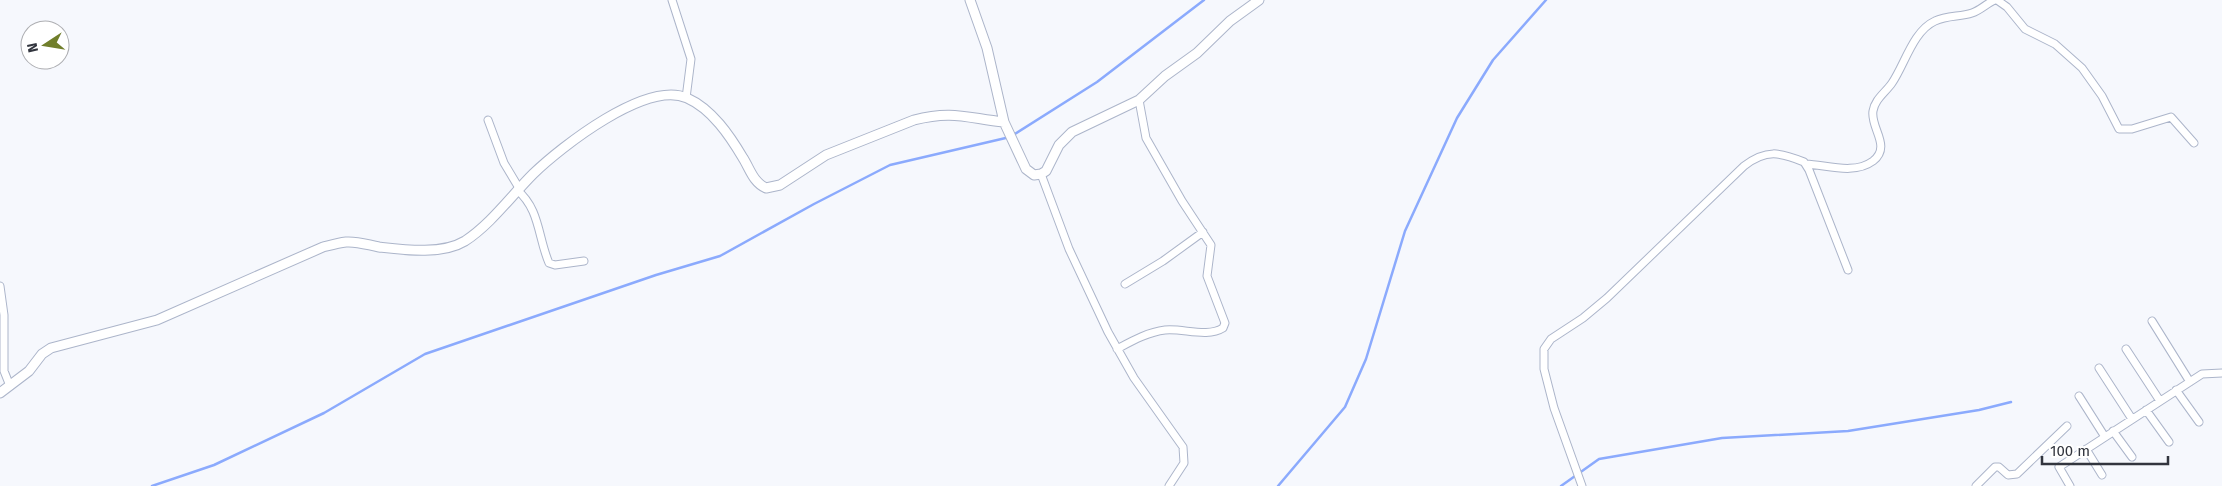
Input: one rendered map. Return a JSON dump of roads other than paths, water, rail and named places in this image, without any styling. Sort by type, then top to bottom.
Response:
[{"type":"street","points":[[672,0],[690,55],[691,71],[686,98]]},
{"type":"street","points":[[970,0],[987,48],[1004,122],[1029,172],[1041,174]]},
{"type":"street","points":[[1041,174],[1048,168],[1059,144],[1072,132],[1139,100],[1164,76],[1196,53],[1230,21],[1259,0]]},
{"type":"street","points":[[1582,486],[1559,424],[1544,369],[1543,354],[1546,345],[1551,339],[1602,302],[1700,206],[1755,158],[1770,153],[1779,154],[1806,164],[1853,168],[1872,161],[1880,152],[1881,140],[1872,116],[1873,108],[1880,96],[1891,85],[1924,29],[1935,20],[1973,13],[1996,0],[2008,7],[2025,29],[2055,44],[2082,68],[2102,96],[2119,129],[2132,129],[2171,117],[2194,143]]},
{"type":"street","points":[[0,393],[29,371],[42,354],[51,348],[158,320],[323,247],[346,242],[422,250],[458,244],[479,230],[518,189],[556,154],[620,110],[648,99],[669,96],[686,98],[700,106],[724,129],[756,181],[766,188],[780,185],[826,155],[928,116],[956,114],[1004,122]]},
{"type":"street","points":[[1117,349],[1142,336],[1164,330],[1215,332],[1225,326],[1222,314],[1208,282],[1207,269],[1211,245],[1179,196],[1146,138],[1139,100]]},
{"type":"street","points":[[488,120],[504,163],[536,216],[549,263],[555,266],[584,261]]},
{"type":"street","points":[[1806,164],[1848,270]]},
{"type":"street","points":[[1041,174],[1056,218],[1081,276],[1117,349],[1134,378],[1183,446],[1184,463],[1169,486]]},
{"type":"street","points":[[1125,284],[1163,261],[1203,232]]},
{"type":"street","points":[[0,286],[4,315],[4,371],[10,386]]},
{"type":"street","points":[[2152,321],[2190,382]]},
{"type":"street","points":[[2126,349],[2160,401]]},
{"type":"street","points":[[2099,368],[2132,419]]},
{"type":"street","points":[[2070,486],[2059,466],[2202,374],[2222,373]]},
{"type":"street","points":[[2176,390],[2199,422]]},
{"type":"street","points":[[2079,396],[2105,437]]},
{"type":"street","points":[[2146,410],[2168,442]]},
{"type":"street","points":[[1976,486],[1995,467],[1999,467],[2008,475],[2017,474],[2067,426]]},
{"type":"street","points":[[2113,431],[2132,457]]},
{"type":"street","points":[[2086,449],[2102,475]]},
{"type":"waterway","points":[[152,486],[214,465],[324,413],[425,354],[656,275],[720,256],[890,165],[1010,137],[1097,82],[1204,0]]},
{"type":"waterway","points":[[1278,486],[1345,407],[1366,359],[1405,231],[1457,118],[1493,60],[1546,0]]},
{"type":"waterway","points":[[1561,486],[1599,459],[1722,438],[1848,431],[1979,410],[2011,402]]}]
